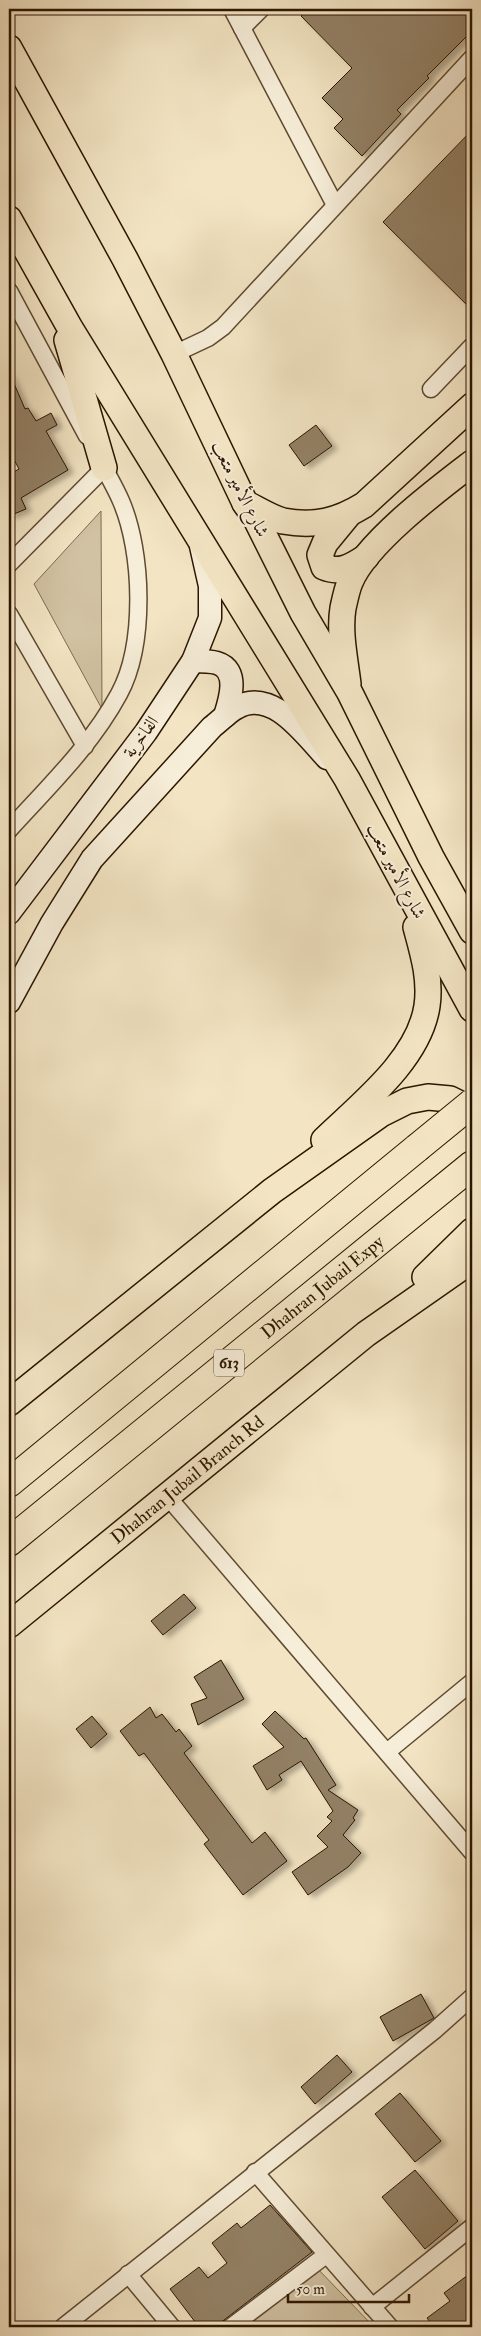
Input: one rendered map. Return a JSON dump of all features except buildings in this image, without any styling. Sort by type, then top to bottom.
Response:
[{"type":"highway","points":[[9,1483],[472,1103]]},
{"type":"highway","name":"Dhahran Jubail Expy","points":[[9,1542],[472,1165]]},
{"type":"main road","name":"شارع الأمير متعب","points":[[9,48],[174,354],[245,503],[256,519],[302,613],[350,694],[431,857],[472,931]]},
{"type":"main road","points":[[9,57],[26,80]]},
{"type":"main road","name":"شارع الأمير متعب","points":[[9,219],[57,304],[347,778],[472,1009]]},
{"type":"main road","points":[[57,304],[104,468]]},
{"type":"main road","points":[[245,503],[282,521],[315,523],[333,521],[348,515],[364,505],[472,406]]},
{"type":"main road","points":[[350,694],[342,634],[343,609],[350,581],[366,557],[409,513],[472,463]]},
{"type":"main road","points":[[348,515],[325,543],[320,555],[324,567],[334,572],[349,567],[366,557]]},
{"type":"main road","points":[[431,857],[472,902]]},
{"type":"main road","points":[[272,1191],[406,1057],[417,1034],[427,1007],[428,982],[424,957],[401,880]]},
{"type":"main road","points":[[9,1403],[272,1191],[381,1114],[407,1101],[428,1097],[450,1099],[472,1110]]},
{"type":"main road","points":[[366,1334],[472,1231]]},
{"type":"main road","points":[[366,1334],[472,1260]]},
{"type":"main road","name":"Dhahran Jubail Branch Rd","points":[[9,1624],[366,1334]]},
{"type":"street","points":[[232,9],[335,205]]},
{"type":"street","points":[[242,28],[261,9]]},
{"type":"street","points":[[174,354],[208,338],[223,327],[472,58]]},
{"type":"street","points":[[9,291],[121,501],[130,527],[139,592],[138,622],[132,657],[120,692],[85,746],[9,830]]},
{"type":"street","points":[[431,389],[472,346]]},
{"type":"street","points":[[9,564],[104,468]]},
{"type":"street","name":"الفاخرية","points":[[9,913],[146,732],[193,660],[210,618],[210,586],[200,538]]},
{"type":"street","points":[[9,614],[85,746]]},
{"type":"street","points":[[193,660],[217,663],[224,668],[230,677],[232,690],[225,716]]},
{"type":"street","points":[[9,1002],[52,923],[92,859],[129,816],[212,727],[238,707],[249,703],[266,703],[286,715],[347,778]]},
{"type":"street","points":[[166,1496],[472,1852]]},
{"type":"street","points":[[388,1752],[472,1682]]},
{"type":"street","points":[[63,2327],[435,2030],[472,1997]]},
{"type":"street","points":[[255,2172],[390,2327]]},
{"type":"street","points":[[372,2307],[472,2227]]},
{"type":"street","points":[[231,2327],[326,2254]]},
{"type":"street","points":[[128,2274],[172,2327]]},
{"type":"shaded area","points":[[101,511],[102,709],[34,584]]},
{"type":"shaded area","points":[[314,2265],[374,2327],[236,2327]]}]
